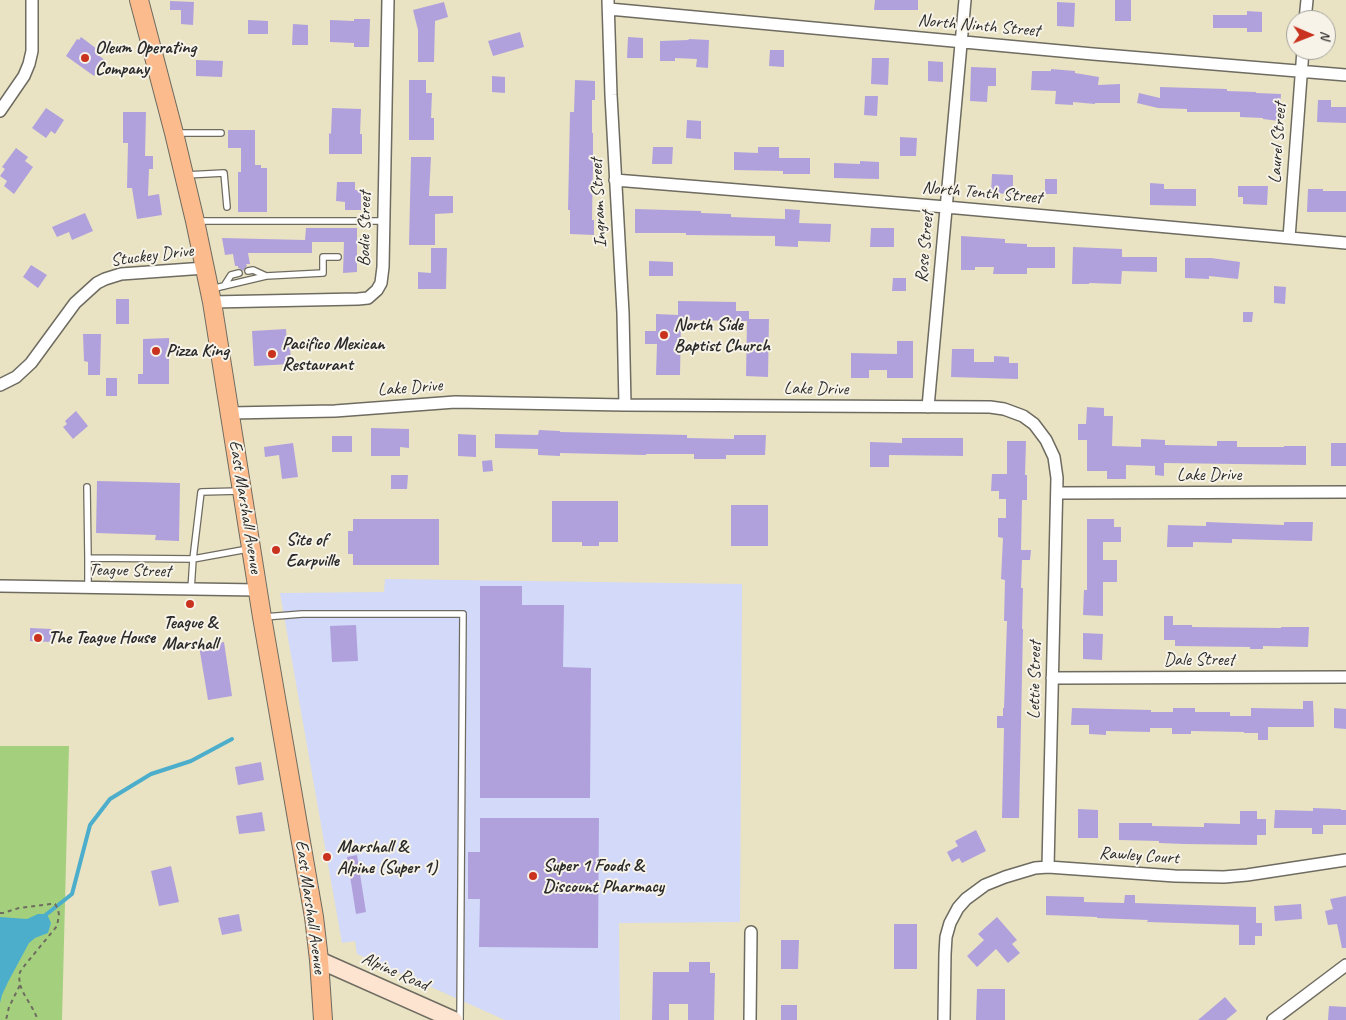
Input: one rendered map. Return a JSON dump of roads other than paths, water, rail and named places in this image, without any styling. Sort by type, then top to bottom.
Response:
[{"type":"main road","name":"East Marshall Avenue","points":[[139,0],[196,221],[205,268],[215,293],[230,413],[251,548],[307,872],[319,960],[323,1020]]},
{"type":"main road","name":"Alpine Road","points":[[319,960],[454,1020]]},
{"type":"street","points":[[0,111],[22,81],[29,64],[32,51],[32,0]]},
{"type":"street","name":"Bodie Street","points":[[215,293],[368,298],[377,290],[383,267],[388,0]]},
{"type":"street","name":"Rose Street","points":[[928,407],[965,0]]},
{"type":"street","name":"North Ninth Street","points":[[608,5],[828,30],[1346,74]]},
{"type":"street","name":"Ingram Street","points":[[608,5],[615,180],[623,313],[625,405]]},
{"type":"street","name":"Laurel Street","points":[[1289,238],[1302,60]]},
{"type":"street","name":"North Tenth Street","points":[[615,180],[946,207],[1346,243]]},
{"type":"street","name":"Stuckey Drive","points":[[0,385],[8,382],[24,370],[43,349],[75,303],[90,289],[105,279],[120,274],[205,268]]},
{"type":"street","name":"Lake Drive","points":[[230,413],[334,412],[455,402],[997,407],[1016,413],[1029,420],[1043,434],[1055,463],[1056,493],[1346,492]]},
{"type":"street","name":"Lettie Street","points":[[1048,867],[1056,493]]},
{"type":"street","name":"Teague Street","points":[[0,586],[258,590]]},
{"type":"street","name":"Dale Street","points":[[1052,678],[1346,677]]},
{"type":"street","name":"Rawley Court","points":[[944,1020],[944,954],[950,923],[966,899],[986,885],[1013,874],[1034,868],[1048,867],[1214,877],[1255,874],[1346,860]]},
{"type":"street","points":[[750,1020],[751,932]]},
{"type":"street","points":[[1273,1020],[1346,965]]},
{"type":"lane","points":[[174,133],[221,132]]},
{"type":"lane","points":[[184,175],[224,173],[227,206]]},
{"type":"lane","points":[[196,221],[383,221]]},
{"type":"lane","points":[[215,293],[266,276],[323,273],[324,257],[338,257]]},
{"type":"lane","points":[[248,271],[253,270],[266,276]]},
{"type":"lane","points":[[215,293],[231,275],[239,273]]},
{"type":"lane","points":[[87,487],[88,588]]},
{"type":"lane","points":[[191,590],[201,492],[242,491]]},
{"type":"lane","points":[[88,558],[193,559],[251,548]]},
{"type":"lane","points":[[262,617],[302,614],[463,614],[460,1020]]},
{"type":"water","points":[[38,914],[47,914],[51,923],[48,933],[35,938],[29,943],[8,982],[0,1003],[0,917],[27,919]]},
{"type":"waterway","points":[[43,917],[72,894],[90,825],[110,799],[151,774],[191,761],[232,739]]},
{"type":"place","name":"Oleum Operating Company","points":[[85,58]]},
{"type":"place","name":"North Side Baptist Church","points":[[664,335]]},
{"type":"place","name":"Pizza King","points":[[156,351]]},
{"type":"place","name":"Pacifico Mexican Restaurant","points":[[272,354]]},
{"type":"place","name":"Site of Earpville","points":[[276,550]]},
{"type":"place","name":"Teague & Marshall","points":[[190,604]]},
{"type":"place","name":"The Teague House","points":[[38,638]]},
{"type":"place","name":"Marshall & Alpine (Super 1)","points":[[327,857]]},
{"type":"place","name":"Super 1 Foods & Discount Pharmacy","points":[[533,876]]}]
